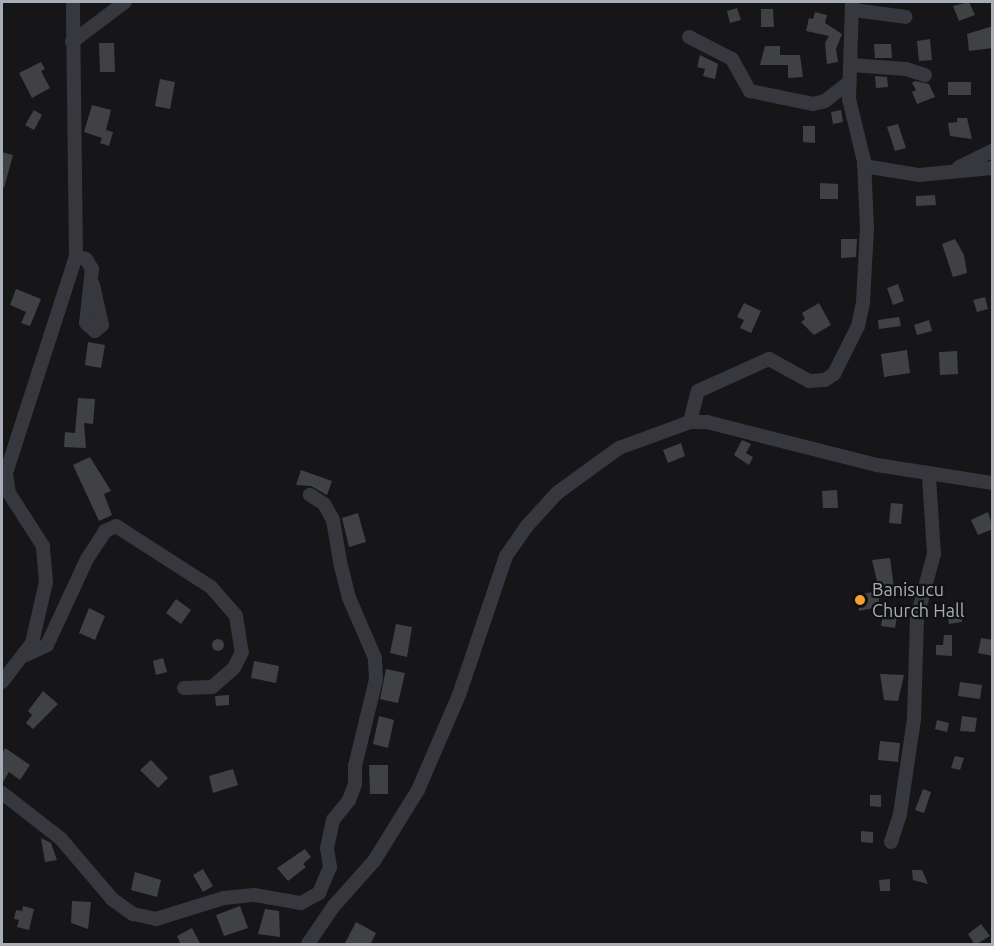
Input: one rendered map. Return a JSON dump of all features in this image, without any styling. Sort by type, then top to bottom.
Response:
[{"type":"street","points":[[2,682],[26,655],[32,643],[47,563],[31,523],[9,493],[6,473],[76,256],[73,2]]},
{"type":"street","points":[[72,42],[124,2]]},
{"type":"street","points":[[690,422],[698,392],[769,359],[809,381],[834,374],[858,326],[863,302],[867,229],[864,166],[849,99],[852,6],[906,17]]},
{"type":"street","points":[[689,37],[732,59],[750,91],[813,104],[825,101],[849,82]]},
{"type":"street","points":[[851,65],[906,69],[925,75]]},
{"type":"street","points":[[955,169],[993,151]]},
{"type":"street","points":[[864,166],[919,175],[955,169],[993,168]]},
{"type":"street","points":[[76,256],[90,263],[93,285]]},
{"type":"street","points":[[308,945],[333,907],[374,861],[418,790],[459,695],[506,556],[526,527],[557,493],[619,448],[690,422],[707,422],[929,476],[993,483]]},
{"type":"street","points":[[891,842],[900,814],[914,719],[917,617],[934,554],[929,476]]},
{"type":"street","points":[[2,793],[61,839],[112,899],[133,914],[156,919],[225,898],[254,895],[301,903],[319,893],[330,867],[327,848],[333,820],[349,800],[355,784],[355,766],[376,679],[375,658],[349,598],[333,520],[324,504],[310,495]]},
{"type":"street","points":[[26,655],[47,645],[56,632],[69,596],[98,540],[110,528],[122,528],[211,587],[236,616],[242,652],[234,668],[212,687],[184,688]]},
{"type":"building","points":[[969,2],[975,15],[959,21],[953,6]]},
{"type":"building","points":[[737,8],[741,20],[730,23],[727,11]]},
{"type":"building","points":[[761,9],[773,9],[774,27],[761,27]]},
{"type":"building","points":[[815,12],[827,15],[825,23],[842,34],[836,49],[838,62],[827,64],[825,43],[829,36],[806,31],[809,18],[813,19]]},
{"type":"building","points":[[993,26],[993,48],[969,51],[967,34]]},
{"type":"building","points":[[930,39],[932,60],[919,61],[917,41]]},
{"type":"building","points":[[99,43],[114,43],[115,72],[100,72]]},
{"type":"building","points":[[874,44],[891,44],[892,58],[875,58]]},
{"type":"building","points":[[765,46],[780,46],[780,55],[800,55],[803,77],[788,78],[788,65],[760,65]]},
{"type":"building","points":[[700,55],[718,64],[715,79],[703,76],[705,69],[697,67]]},
{"type":"building","points":[[41,62],[45,69],[41,71],[50,88],[32,98],[19,73]]},
{"type":"building","points":[[875,76],[887,77],[888,87],[876,88]]},
{"type":"building","points":[[160,79],[175,82],[170,109],[155,106]]},
{"type":"building","points":[[915,81],[929,84],[935,97],[917,104],[912,92],[916,90],[912,83]]},
{"type":"building","points":[[948,82],[971,82],[971,95],[948,95]]},
{"type":"building","points":[[92,105],[111,110],[106,130],[113,132],[109,146],[100,143],[102,138],[84,132]]},
{"type":"building","points":[[34,110],[42,115],[34,130],[25,125]]},
{"type":"building","points":[[841,110],[843,122],[833,124],[831,112]]},
{"type":"building","points":[[957,118],[967,118],[972,139],[950,136],[948,123],[957,122]]},
{"type":"building","points":[[898,124],[906,148],[895,151],[887,127]]},
{"type":"building","points":[[803,126],[815,126],[815,143],[803,142]]},
{"type":"building","points":[[2,152],[13,155],[4,188],[2,187]]},
{"type":"building","points":[[820,183],[838,184],[838,199],[820,199]]},
{"type":"building","points":[[935,195],[936,205],[916,206],[916,196]]},
{"type":"building","points":[[841,239],[857,239],[856,257],[841,258]]},
{"type":"building","points":[[955,239],[964,255],[967,273],[953,277],[942,244]]},
{"type":"building","points":[[898,284],[904,301],[893,305],[887,288]]},
{"type":"building","points":[[16,289],[41,299],[30,326],[21,323],[26,312],[10,305]]},
{"type":"building","points":[[985,297],[988,309],[977,312],[973,300]]},
{"type":"building","points":[[744,303],[761,311],[751,333],[740,328],[744,320],[737,317]]},
{"type":"building","points":[[819,303],[831,325],[814,335],[801,322],[805,319],[802,313]]},
{"type":"building","points":[[899,317],[901,326],[879,329],[878,320]]},
{"type":"building","points":[[929,320],[932,331],[917,335],[914,325]]},
{"type":"building","points":[[88,342],[105,345],[101,368],[85,365]]},
{"type":"building","points":[[907,350],[910,373],[884,377],[881,354]]},
{"type":"building","points":[[957,351],[958,374],[940,375],[939,352]]},
{"type":"building","points":[[78,398],[95,399],[93,424],[84,423],[86,448],[64,447],[65,432],[75,433]]},
{"type":"building","points":[[742,440],[751,444],[746,453],[753,457],[749,465],[734,455]]},
{"type":"building","points":[[681,443],[685,456],[668,463],[663,450]]},
{"type":"building","points":[[90,457],[111,491],[104,494],[112,515],[99,521],[73,465]]},
{"type":"building","points":[[301,470],[332,481],[327,495],[311,486],[296,485]]},
{"type":"building","points":[[837,490],[838,508],[823,508],[822,491]]},
{"type":"building","points":[[891,503],[903,504],[901,524],[889,523]]},
{"type":"building","points":[[988,512],[993,529],[978,535],[971,520]]},
{"type":"building","points":[[358,513],[366,542],[349,547],[342,518]]},
{"type":"building","points":[[890,558],[894,588],[880,594],[872,560]]},
{"type":"building","points":[[879,591],[879,607],[859,611],[856,595]]},
{"type":"building","points":[[176,599],[191,610],[181,624],[166,613]]},
{"type":"building","points":[[959,604],[962,622],[949,624],[946,607]]},
{"type":"building","points":[[89,608],[105,616],[95,640],[79,633]]},
{"type":"building","points":[[883,615],[897,617],[895,628],[881,626]]},
{"type":"building","points":[[396,624],[412,627],[407,657],[390,653]]},
{"type":"building","points":[[944,635],[952,635],[952,656],[936,655],[936,645],[943,645]]},
{"type":"building","points":[[981,638],[993,640],[993,656],[978,653]]},
{"type":"building","points":[[220,639],[224,645],[220,651],[216,651],[212,643]]},
{"type":"building","points":[[163,658],[167,672],[156,675],[153,661]]},
{"type":"building","points":[[254,661],[279,666],[276,683],[251,678]]},
{"type":"building","points":[[386,669],[405,673],[398,703],[380,699]]},
{"type":"building","points":[[880,674],[904,675],[898,701],[884,700]]},
{"type":"building","points":[[960,682],[982,685],[980,699],[958,696]]},
{"type":"building","points":[[43,691],[58,704],[33,729],[26,723],[32,715],[28,711]]},
{"type":"building","points":[[229,695],[229,705],[216,706],[215,696]]},
{"type":"building","points":[[379,716],[394,720],[388,748],[373,744]]},
{"type":"building","points":[[962,716],[977,718],[975,732],[960,731]]},
{"type":"building","points":[[937,720],[949,723],[947,732],[935,729]]},
{"type":"building","points":[[880,741],[900,743],[898,762],[878,760]]},
{"type":"building","points":[[5,748],[30,765],[20,780],[9,772],[2,784],[2,754]]},
{"type":"building","points":[[955,756],[964,758],[960,770],[951,768]]},
{"type":"building","points":[[151,760],[168,778],[158,788],[140,770]]},
{"type":"building","points":[[369,765],[388,765],[388,794],[370,794]]},
{"type":"building","points":[[233,769],[238,785],[213,793],[209,776]]},
{"type":"building","points":[[923,789],[931,792],[924,813],[915,810]]},
{"type":"building","points":[[870,795],[881,795],[881,807],[870,806]]},
{"type":"building","points":[[861,831],[873,832],[873,843],[861,842]]},
{"type":"building","points":[[41,838],[51,843],[57,860],[45,862]]},
{"type":"building","points":[[305,849],[311,857],[303,864],[306,867],[288,881],[277,868]]},
{"type":"building","points":[[203,869],[213,886],[203,892],[193,875]]},
{"type":"building","points":[[912,870],[922,870],[928,884],[913,880]]},
{"type":"building","points":[[135,872],[161,880],[157,897],[131,890]]},
{"type":"building","points":[[890,879],[890,891],[880,891],[879,880]]},
{"type":"building","points":[[72,901],[91,902],[88,929],[71,923]]},
{"type":"building","points":[[23,906],[34,909],[29,930],[17,927],[19,920],[14,919],[16,910],[22,911]]},
{"type":"building","points":[[240,906],[248,928],[224,936],[216,915]]},
{"type":"building","points":[[265,909],[279,911],[280,937],[258,934]]},
{"type":"building","points":[[356,922],[376,933],[370,945],[344,945]]},
{"type":"building","points":[[981,924],[990,936],[975,945],[968,934]]},
{"type":"building","points":[[192,928],[201,945],[181,945],[177,936]]},
{"type":"place","name":"Banisucu Church Hall","points":[[860,600]]}]
